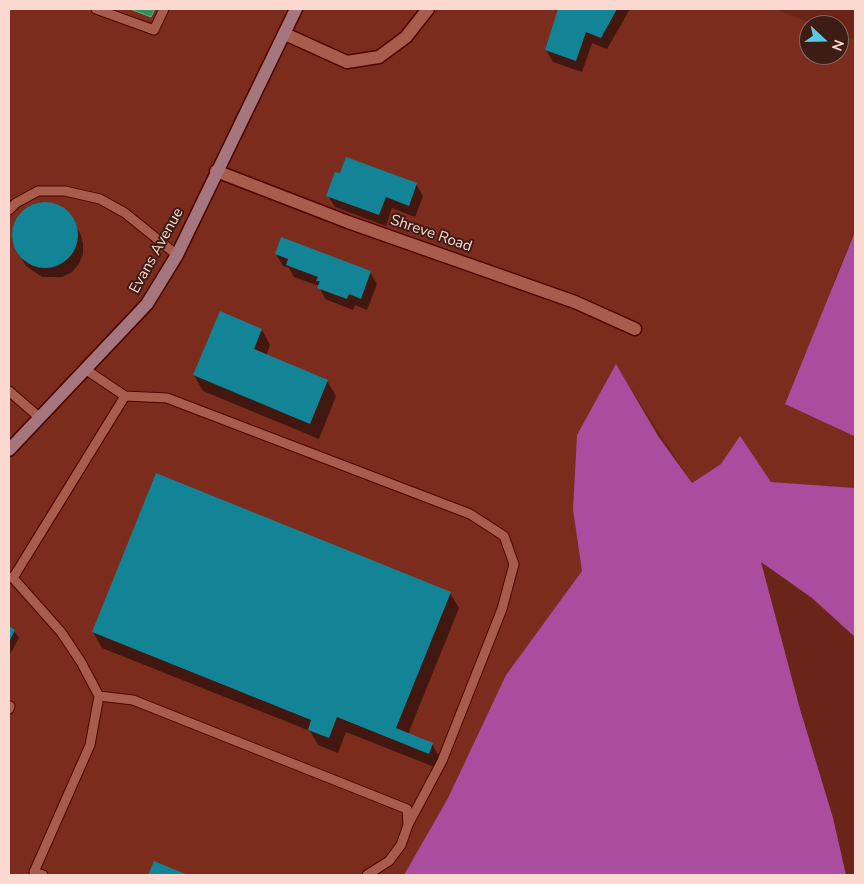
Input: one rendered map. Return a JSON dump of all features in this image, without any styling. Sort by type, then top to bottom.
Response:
[{"type":"street","name":"Evans Avenue","points":[[9,450],[147,304],[177,255],[296,9]]},
{"type":"street","points":[[285,34],[347,62],[379,57],[406,37],[428,9]]},
{"type":"street","name":"Shreve Road","points":[[216,171],[348,222],[575,302],[635,329]]},
{"type":"lane","points":[[96,9],[154,30],[164,9]]},
{"type":"lane","points":[[9,210],[16,203],[38,191],[64,191],[100,200],[125,213],[177,255]]},
{"type":"lane","points":[[86,369],[125,396],[167,398],[470,514],[504,536],[514,564],[502,609],[442,760],[408,824],[401,845],[389,861],[367,875]]},
{"type":"lane","points":[[9,390],[40,418]]},
{"type":"lane","points":[[43,875],[34,872],[90,745],[99,696],[82,662],[61,632],[11,578],[125,396]]},
{"type":"lane","points":[[99,696],[134,700],[407,809],[408,824]]},
{"type":"shaded area","points":[[9,9],[774,9],[799,19],[799,65],[849,65],[849,38],[855,40],[855,232],[832,285],[854,436],[855,488],[771,482],[740,437],[721,464],[692,483],[616,365],[573,510],[582,571],[506,675],[448,798],[404,875],[9,875]]},
{"type":"shaded area","points":[[130,9],[155,9],[151,17]]},
{"type":"shaded area","points":[[855,232],[855,457],[854,436],[785,404]]},
{"type":"shaded area","points":[[616,364],[658,436],[692,483],[721,464],[740,436],[771,482],[855,488],[855,637],[812,598],[761,562],[800,709],[833,818],[846,875],[404,875],[448,798],[506,675],[582,571],[573,510],[577,435]]},
{"type":"building","points":[[558,9],[617,9],[601,38],[586,32],[576,61],[545,50]]},
{"type":"building","points":[[346,157],[417,183],[409,206],[386,197],[379,215],[326,196],[335,172],[340,173]]},
{"type":"building","points":[[45,202],[58,205],[68,212],[75,222],[78,235],[75,248],[68,258],[58,265],[45,268],[32,265],[22,258],[15,248],[12,235],[15,222],[22,212],[32,205]]},
{"type":"building","points":[[281,237],[371,271],[361,299],[349,294],[347,299],[317,288],[320,281],[316,281],[318,277],[286,265],[288,259],[275,254]]},
{"type":"building","points":[[220,311],[262,329],[254,349],[328,380],[310,424],[193,375]]},
{"type":"building","points":[[156,473],[451,592],[396,728],[433,743],[429,754],[337,717],[329,738],[308,730],[311,720],[92,632]]},
{"type":"building","points":[[9,626],[15,630],[9,642]]},
{"type":"building","points":[[154,861],[188,875],[148,875]]}]
